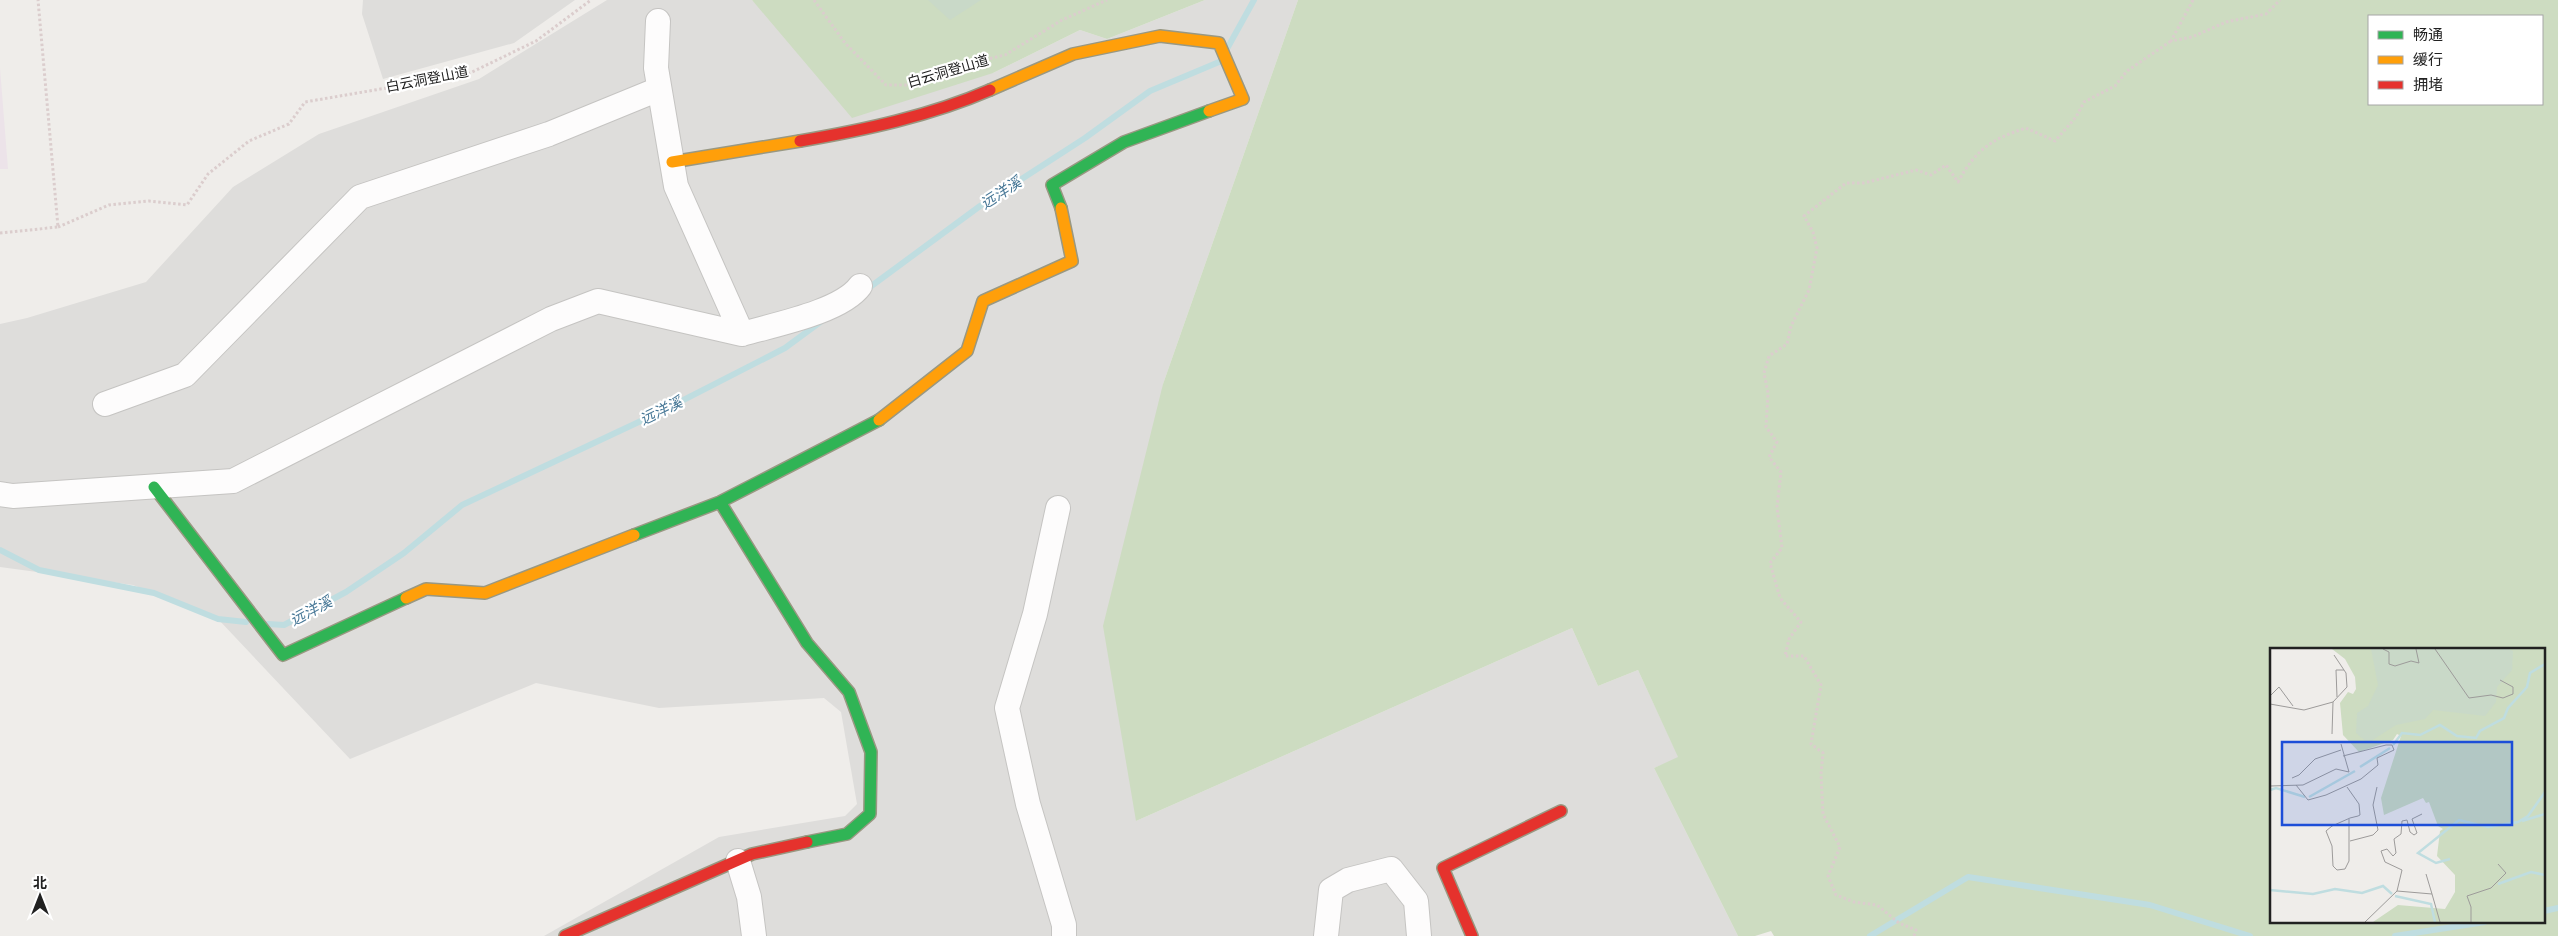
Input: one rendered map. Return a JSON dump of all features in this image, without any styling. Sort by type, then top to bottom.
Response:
[{"type":"street","points":[[658,21],[656,68],[676,186],[742,334]]},
{"type":"street","points":[[154,487],[283,655],[426,589],[485,593],[720,502],[878,421],[967,351],[983,301],[1072,261],[1060,204],[1052,185],[1124,142],[1243,99],[1219,43],[1160,36],[1073,54],[960,104],[866,129],[672,162]]},
{"type":"street","points":[[105,404],[185,376],[360,197],[549,134],[659,89]]},
{"type":"street","points":[[0,494],[13,496],[233,482],[551,319],[598,301],[742,334],[826,310],[856,291],[860,286]]},
{"type":"street","points":[[565,936],[752,854],[847,834],[870,814],[870,752],[849,692],[807,643],[720,502]]},
{"type":"street","points":[[1058,508],[1035,614],[1008,708],[1028,804],[1064,926],[1064,936]]},
{"type":"street","points":[[1472,936],[1443,868],[1561,810]]},
{"type":"street","points":[[738,860],[749,897],[754,936]]},
{"type":"street","points":[[1326,936],[1331,890],[1348,880],[1391,869],[1416,901],[1419,936]]},
{"type":"path","points":[[0,233],[58,227],[38,0]]},
{"type":"path","name":"白云洞登山道","points":[[58,227],[109,205],[149,201],[187,205],[208,174],[249,141],[289,124],[305,102],[468,74],[536,41],[591,0]]},
{"type":"path","name":"白云洞登山道","points":[[814,0],[845,43],[886,85],[908,85],[966,64],[1005,55],[1062,20],[1107,0]]},
{"type":"path","points":[[2171,41],[2193,0]]},
{"type":"path","points":[[1914,936],[1916,930],[1899,923],[1877,905],[1854,902],[1836,895],[1828,876],[1840,847],[1823,814],[1821,774],[1823,753],[1811,744],[1821,686],[1804,656],[1785,656],[1789,638],[1801,622],[1780,598],[1770,563],[1782,548],[1777,507],[1781,472],[1769,457],[1777,442],[1766,427],[1768,393],[1764,373],[1769,356],[1787,344],[1791,326],[1809,290],[1817,248],[1813,232],[1804,216],[1846,183],[1864,183],[1916,170],[1931,175],[1946,165],[1958,182],[1977,153],[1992,140],[2026,128],[2055,141],[2076,117],[2084,102],[2115,86],[2127,70],[2171,41],[2192,36],[2226,22],[2266,14],[2280,0]]},
{"type":"shaded area","points":[[363,0],[575,0],[514,43],[383,79],[362,14]]},
{"type":"shaded area","points":[[607,0],[752,0],[757,4],[993,73],[1080,30],[1107,39],[1205,0],[1298,0],[1163,384],[1136,821],[1572,628],[1598,686],[1638,670],[1679,758],[1654,768],[1738,936],[544,936],[719,837],[845,816],[857,804],[841,712],[824,698],[659,708],[536,683],[350,759],[218,619],[133,585],[0,567],[0,324],[27,318],[146,282],[233,187],[319,134],[479,79]]},
{"type":"shaded area","points":[[0,68],[8,169],[0,169]]},
{"type":"green space","points":[[752,0],[1205,0],[1107,39],[1080,30],[993,73],[852,118]]},
{"type":"green space","points":[[928,0],[981,0],[950,20]]},
{"type":"green space","points":[[1298,0],[2558,0],[2558,936],[1774,936],[1771,931],[1755,936],[1738,936],[1654,768],[1678,757],[1638,670],[1598,686],[1572,628],[1136,821],[1103,626],[1163,384]]},
{"type":"waterway","name":"远洋溪","points":[[1228,47],[1254,0]]},
{"type":"waterway","name":"远洋溪","points":[[866,290],[980,206],[1085,138],[1150,91],[1219,62]]},
{"type":"waterway","name":"远洋溪","points":[[268,624],[284,625],[346,592],[404,553],[462,505],[660,412],[785,348],[823,320]]},
{"type":"waterway","name":"远洋溪","points":[[0,550],[39,570],[154,593],[218,619],[246,622]]},
{"type":"waterway","points":[[1870,936],[1968,877],[2150,905],[2250,936]]},
{"type":"waterway","points":[[2546,911],[2558,908]]},
{"type":"waterway","points":[[2395,936],[2472,924]]},
{"type":"traffic: fast","points":[[1061,208],[1052,185],[1124,142],[1209,111]]},
{"type":"traffic: fast","points":[[634,535],[720,502],[879,420]]},
{"type":"traffic: fast","points":[[154,487],[283,655],[406,598]]},
{"type":"traffic: fast","points":[[720,502],[807,643],[849,692],[871,752],[870,814],[847,834],[807,842]]},
{"type":"traffic: slow","points":[[990,90],[1073,54],[1160,36],[1219,43],[1243,99],[1209,111]]},
{"type":"traffic: slow","points":[[672,162],[800,141]]},
{"type":"traffic: slow","points":[[879,420],[967,351],[983,301],[1072,261],[1061,208]]},
{"type":"traffic: slow","points":[[406,598],[426,589],[485,593],[634,535]]},
{"type":"traffic: jam","points":[[800,141],[920,115],[990,90]]},
{"type":"traffic: jam","points":[[1472,936],[1443,868],[1561,811]]},
{"type":"traffic: jam","points":[[565,936],[752,854],[807,842]]}]
